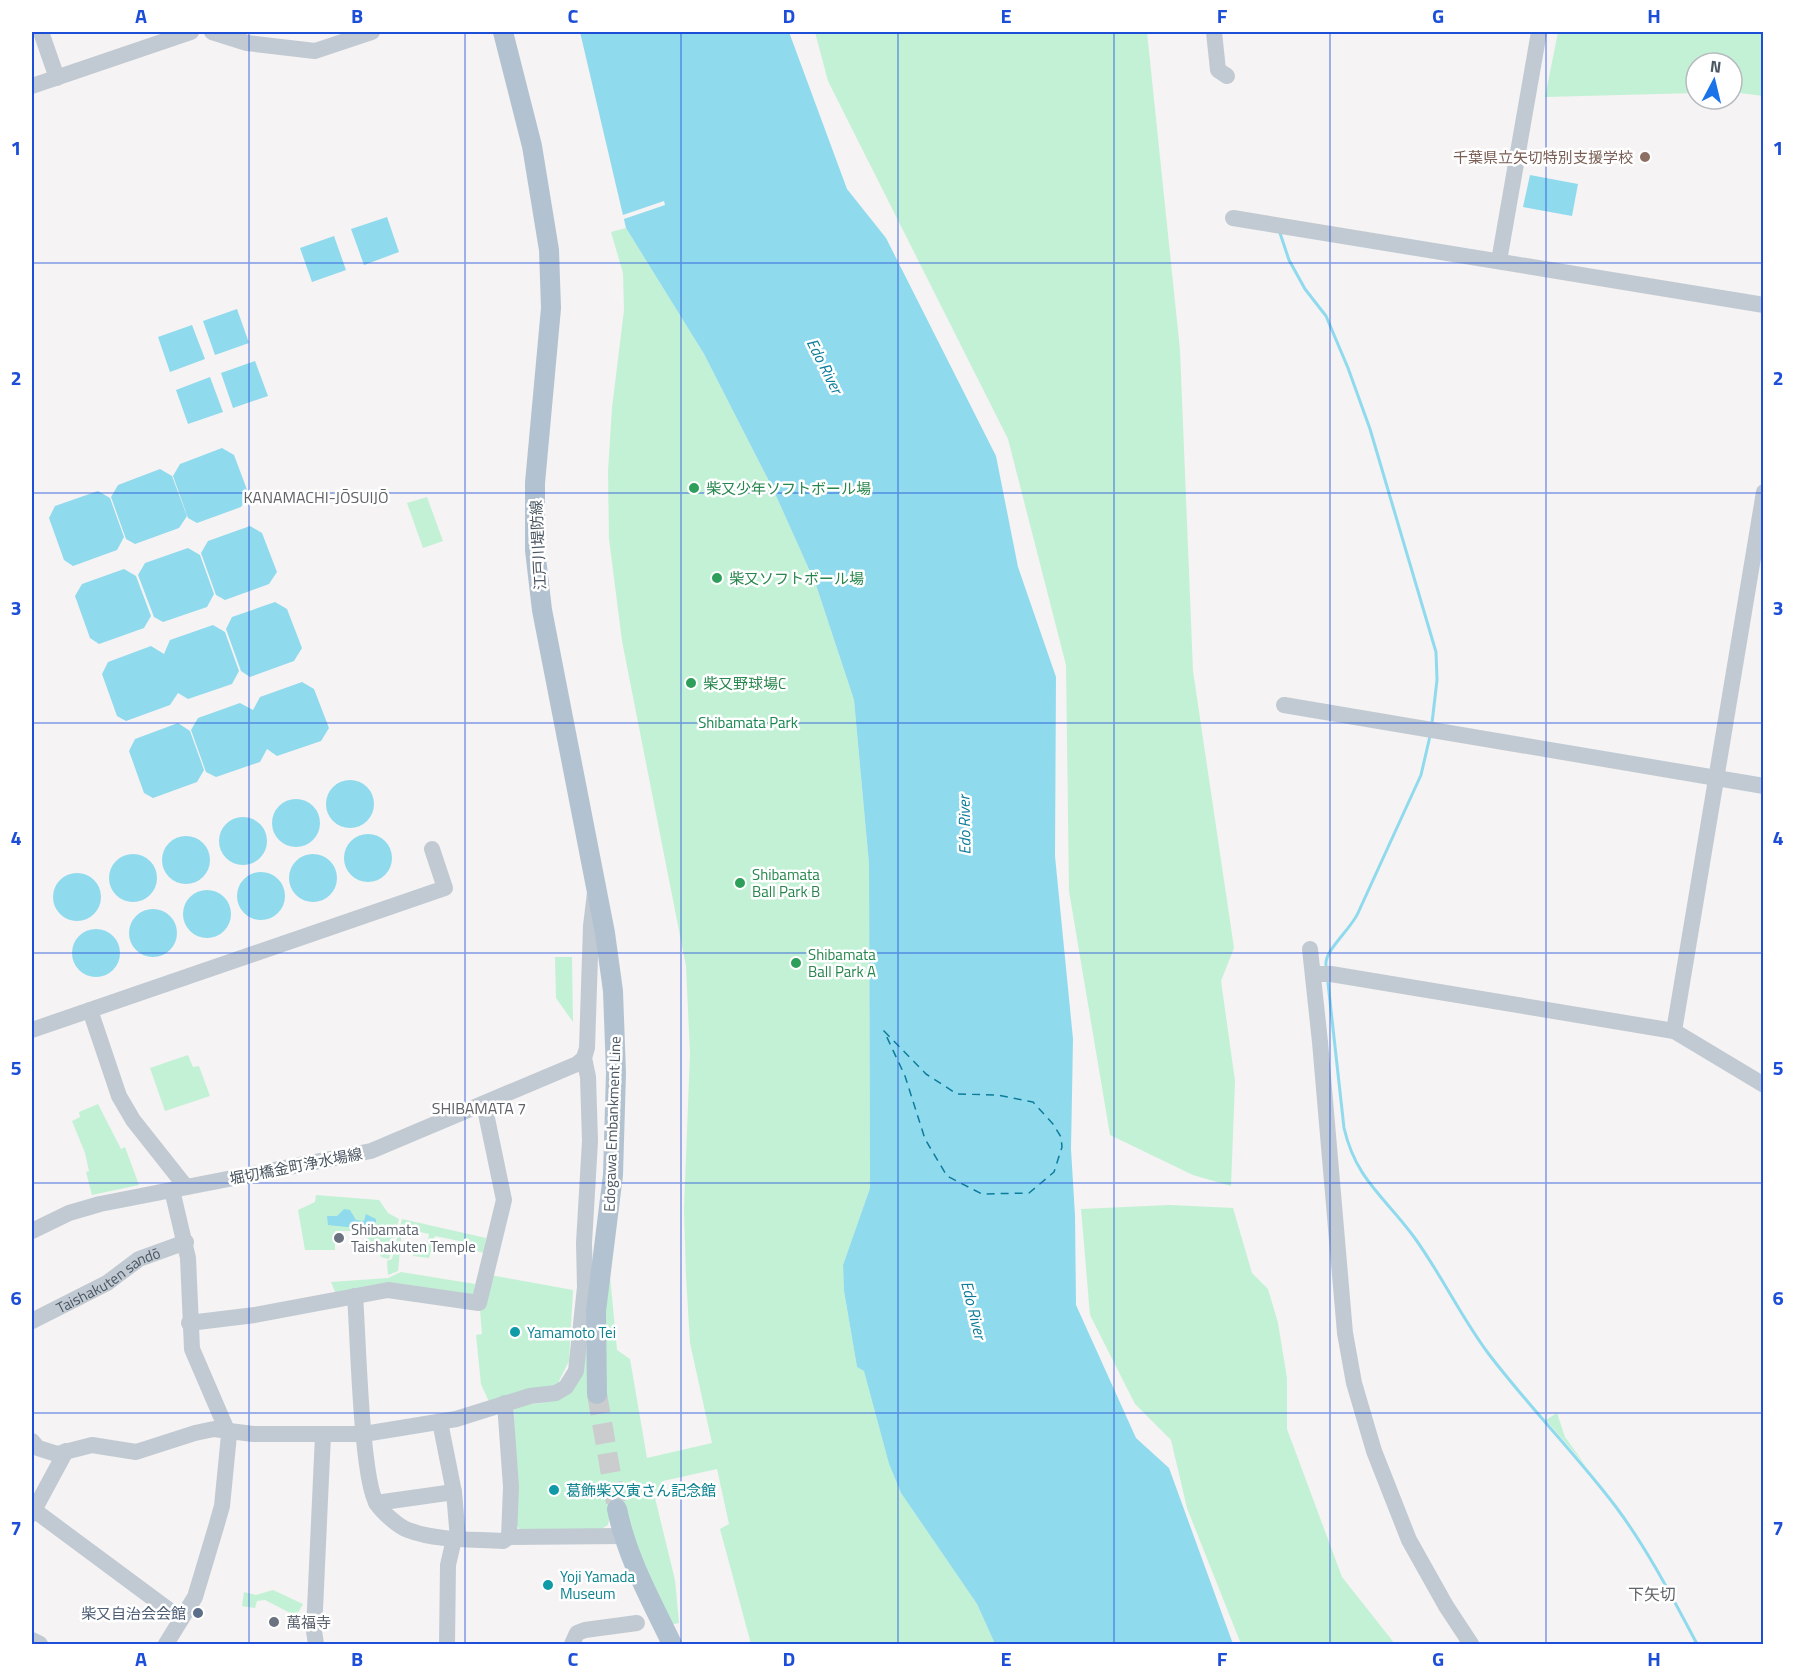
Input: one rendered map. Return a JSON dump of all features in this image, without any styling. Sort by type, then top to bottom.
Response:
[{"type":"main road","name":"江戸川堤防線","points":[[503,32],[532,146],[549,250],[550,317],[535,483],[537,562],[549,658],[596,891]]},
{"type":"main road","name":"Edogawa Embankment Line","points":[[596,891],[611,970],[616,1073],[613,1175],[596,1311],[597,1394]]},
{"type":"main road","points":[[617,1509],[623,1536],[642,1586],[672,1644]]},
{"type":"street","points":[[41,32],[57,78]]},
{"type":"street","points":[[32,86],[191,32]]},
{"type":"street","points":[[212,32],[315,51],[372,32]]},
{"type":"street","points":[[1214,32],[1218,70],[1227,76]]},
{"type":"street","points":[[1499,261],[1539,32]]},
{"type":"street","points":[[1233,218],[1764,305]]},
{"type":"street","points":[[1674,1031],[1764,492]]},
{"type":"street","points":[[1284,705],[1764,786]]},
{"type":"street","points":[[32,1030],[445,888],[432,849]]},
{"type":"street","name":"江戸川堤防線","points":[[66,1451],[92,1445],[136,1452],[195,1433],[227,1430],[253,1434],[364,1434],[440,1422],[505,1402],[556,1393],[566,1387],[576,1371],[585,1287],[584,1243],[590,1141],[588,1077],[584,1058],[587,1048],[591,926],[596,891]]},
{"type":"street","points":[[1310,949],[1345,1333],[1356,1395],[1384,1479],[1409,1540],[1446,1606],[1471,1644]]},
{"type":"street","points":[[1313,974],[1331,974],[1674,1031],[1764,1085]]},
{"type":"street","points":[[90,1010],[119,1096],[179,1189],[190,1285],[189,1323],[192,1349],[227,1430],[222,1506],[195,1597],[166,1644]]},
{"type":"street","name":"堀切橋金町浄水場線","points":[[32,1232],[86,1207],[356,1155],[399,1141],[577,1064],[584,1058]]},
{"type":"street","points":[[189,1323],[255,1315],[388,1290],[479,1303],[504,1200],[484,1104]]},
{"type":"street","name":"Taishakuten sandō","points":[[32,1321],[107,1283],[139,1258],[186,1242]]},
{"type":"street","points":[[355,1296],[369,1478],[376,1503],[406,1530],[456,1539],[503,1541],[509,1537],[623,1536]]},
{"type":"street","points":[[505,1402],[511,1487],[509,1537]]},
{"type":"street","points":[[440,1422],[454,1492],[456,1539],[448,1565],[447,1644]]},
{"type":"street","points":[[315,1644],[323,1434]]},
{"type":"street","points":[[32,1441],[46,1452],[57,1454],[66,1451]]},
{"type":"street","points":[[66,1451],[33,1512],[181,1619]]},
{"type":"street","points":[[376,1503],[454,1492]]},
{"type":"street","points":[[572,1644],[577,1633],[585,1630],[637,1623]]},
{"type":"street","points":[[32,1640],[40,1644]]},
{"type":"green space","points":[[815,32],[1147,32],[1180,350],[1193,671],[1234,948],[1221,981],[1235,1081],[1231,1186],[1193,1175],[1110,1135],[1069,891],[1066,665],[1008,439],[828,81]]},
{"type":"green space","points":[[1558,32],[1763,32],[1763,96],[1744,94],[1744,51],[1684,51],[1684,93],[1545,97]]},
{"type":"green space","name":"Shibamata Park","points":[[626,228],[704,354],[773,489],[816,585],[854,700],[869,864],[870,1188],[843,1265],[844,1291],[857,1367],[864,1370],[889,1464],[901,1493],[977,1604],[995,1644],[751,1644],[720,1529],[729,1524],[717,1469],[663,1481],[655,1498],[675,1580],[679,1623],[670,1625],[611,1510],[608,1525],[601,1529],[520,1530],[516,1524],[514,1406],[557,1400],[566,1396],[578,1379],[587,1347],[603,1355],[606,1275],[610,1276],[617,1350],[630,1359],[647,1458],[712,1443],[690,1343],[686,1276],[684,1209],[690,1054],[686,966],[622,641],[609,539],[608,472],[612,408],[624,310],[623,273],[611,232]]},
{"type":"green space","points":[[427,497],[443,541],[423,548],[407,503]]},
{"type":"green space","points":[[555,957],[572,957],[573,1022],[556,998]]},
{"type":"green space","points":[[188,1055],[193,1067],[199,1066],[210,1096],[165,1111],[150,1068]]},
{"type":"green space","points":[[98,1104],[121,1149],[125,1147],[139,1185],[92,1195],[86,1172],[89,1171],[85,1153],[72,1121],[80,1117],[79,1112]]},
{"type":"green space","points":[[316,1195],[379,1200],[388,1213],[399,1219],[389,1259],[381,1257],[378,1249],[371,1250],[364,1231],[335,1231],[335,1250],[305,1250],[298,1210],[315,1202]]},
{"type":"green space","points":[[1170,1205],[1233,1208],[1252,1273],[1268,1289],[1278,1323],[1287,1378],[1287,1429],[1342,1577],[1395,1644],[1241,1644],[1187,1508],[1171,1440],[1135,1404],[1090,1315],[1081,1209]]},
{"type":"green space","points":[[402,1219],[486,1238],[484,1253],[473,1250],[474,1244],[435,1236],[429,1258],[413,1256],[414,1250],[426,1251],[429,1234],[402,1228],[398,1271],[388,1275],[387,1261],[392,1259]]},
{"type":"green space","points":[[401,1272],[475,1284],[473,1296],[336,1294],[331,1282],[388,1278]]},
{"type":"green space","points":[[490,1275],[573,1290],[569,1361],[556,1387],[489,1402],[481,1384],[476,1335],[482,1334],[480,1310]]},
{"type":"green space","points":[[1557,1413],[1565,1437],[1586,1466],[1546,1420]]},
{"type":"green space","points":[[273,1590],[303,1604],[296,1616],[265,1600],[257,1601],[255,1608],[242,1606],[244,1592],[256,1595]]},
{"type":"water","name":"Edo River","points":[[580,32],[789,32],[847,189],[886,238],[996,456],[1018,567],[1056,677],[1055,856],[1073,1039],[1071,1149],[1075,1216],[1076,1305],[1136,1438],[1169,1468],[1233,1644],[995,1644],[977,1604],[901,1493],[889,1464],[864,1371],[857,1367],[844,1291],[843,1265],[870,1188],[869,864],[854,700],[816,585],[773,489],[704,354],[626,228]]},
{"type":"water","points":[[1530,175],[1578,184],[1572,216],[1523,207]]},
{"type":"water","points":[[387,217],[399,252],[364,265],[351,229]]},
{"type":"water","points":[[334,236],[346,270],[312,282],[300,248]]},
{"type":"water","points":[[237,309],[249,343],[215,355],[203,321]]},
{"type":"water","points":[[192,325],[205,359],[170,372],[158,337]]},
{"type":"water","points":[[255,361],[268,396],[233,408],[221,373]]},
{"type":"water","points":[[210,377],[223,412],[188,424],[176,390]]},
{"type":"water","points":[[222,448],[234,455],[249,495],[241,507],[197,523],[188,518],[173,476],[180,464]]},
{"type":"water","points":[[160,469],[172,476],[187,516],[179,528],[135,544],[126,539],[111,497],[118,485]]},
{"type":"water","points":[[98,491],[110,498],[124,537],[117,550],[73,566],[64,560],[49,518],[55,506]]},
{"type":"water","points":[[250,526],[262,533],[277,572],[269,584],[225,600],[216,595],[201,553],[208,541]]},
{"type":"water","points":[[188,548],[200,555],[214,594],[207,607],[163,622],[154,617],[138,575],[145,563]]},
{"type":"water","points":[[124,569],[136,576],[151,616],[144,628],[99,644],[90,638],[75,596],[82,584]]},
{"type":"water","points":[[275,602],[287,609],[302,648],[294,661],[250,677],[241,671],[226,629],[232,617]]},
{"type":"water","points":[[213,625],[225,632],[239,671],[232,684],[188,699],[178,693],[170,705],[126,721],[117,716],[102,674],[108,662],[151,646],[164,654],[170,640]]},
{"type":"water","points":[[302,682],[314,689],[329,728],[321,741],[277,756],[267,749],[260,762],[216,777],[206,772],[191,730],[198,718],[240,703],[253,710],[260,697]]},
{"type":"water","points":[[178,723],[190,731],[204,770],[197,782],[153,798],[144,793],[129,751],[135,739]]},
{"type":"water","points":[[345,780],[355,780],[367,787],[374,799],[374,809],[367,821],[355,828],[345,828],[330,817],[326,809],[326,799],[337,784]]},
{"type":"water","points":[[291,799],[301,799],[313,806],[320,818],[320,828],[313,840],[301,847],[291,847],[276,836],[272,828],[272,818],[283,803]]},
{"type":"water","points":[[238,817],[248,817],[260,824],[267,836],[267,846],[260,858],[248,865],[238,865],[223,854],[219,846],[219,836],[230,821]]},
{"type":"water","points":[[363,834],[373,834],[385,841],[392,853],[392,863],[385,875],[373,882],[363,882],[348,871],[344,863],[344,853],[355,838]]},
{"type":"water","points":[[181,836],[191,836],[203,843],[210,855],[210,865],[203,877],[191,884],[181,884],[166,873],[162,865],[162,855],[173,840]]},
{"type":"water","points":[[128,854],[138,854],[150,861],[157,873],[157,883],[150,895],[138,902],[128,902],[113,891],[109,883],[109,873],[120,858]]},
{"type":"water","points":[[308,854],[318,854],[330,861],[337,873],[337,883],[330,895],[318,902],[308,902],[293,891],[289,883],[289,873],[300,858]]},
{"type":"water","points":[[261,872],[278,879],[285,896],[278,913],[261,920],[244,913],[237,896],[244,879]]},
{"type":"water","points":[[72,873],[82,873],[94,880],[101,892],[101,902],[94,914],[82,921],[72,921],[57,910],[53,902],[53,892],[64,877]]},
{"type":"water","points":[[202,890],[212,890],[224,897],[231,909],[231,919],[224,931],[212,938],[202,938],[187,927],[183,919],[183,909],[194,894]]},
{"type":"water","points":[[148,909],[158,909],[170,916],[177,928],[177,938],[170,950],[158,957],[148,957],[133,946],[129,938],[129,928],[140,913]]},
{"type":"water","points":[[91,929],[101,929],[113,936],[120,948],[120,958],[113,970],[101,977],[91,977],[76,966],[72,958],[72,948],[83,933]]},
{"type":"water","points":[[344,1209],[350,1210],[356,1220],[364,1221],[366,1214],[376,1219],[376,1222],[366,1229],[328,1225],[327,1216],[337,1216]]},
{"type":"pier","points":[[664,201],[665,205],[621,220],[620,216]]},
{"type":"waterway","points":[[1280,233],[1289,260],[1305,289],[1326,316],[1370,429],[1436,652],[1437,680],[1432,723]]},
{"type":"waterway","points":[[1326,965],[1329,953],[1358,913],[1421,775],[1430,736]]},
{"type":"waterway","points":[[1328,983],[1344,1128],[1356,1161],[1373,1187],[1424,1251],[1488,1353],[1601,1487],[1628,1523],[1697,1644]]},
{"type":"ferry route","points":[[884,1031],[926,1074],[957,1094],[997,1095],[1033,1102],[1053,1124],[1061,1137],[1062,1147],[1054,1172],[1029,1193],[982,1194],[947,1176],[925,1139],[905,1076],[884,1031]]},
{"type":"tunnel","points":[[597,1394],[617,1509]]},
{"type":"place","name":"千葉県立矢切特別支援学校","points":[[1645,157]]},
{"type":"place","name":"柴又少年ソフトボール場","points":[[694,488]]},
{"type":"place","name":"柴又ソフトボール場","points":[[717,578]]},
{"type":"place","name":"柴又野球場C","points":[[691,683]]},
{"type":"place","name":"Shibamata Ball Park B","points":[[740,883]]},
{"type":"place","name":"Shibamata Ball Park A","points":[[796,963]]},
{"type":"place","name":"Shibamata Taishakuten Temple","points":[[339,1238]]},
{"type":"place","name":"Yamamoto Tei","points":[[515,1332]]},
{"type":"place","name":"葛飾柴又寅さん記念館","points":[[554,1490]]},
{"type":"place","name":"Yoji Yamada Museum","points":[[548,1585]]},
{"type":"place","name":"柴又自治会会館","points":[[198,1613]]},
{"type":"place","name":"萬福寺","points":[[274,1622]]},
{"type":"district","name":"KANAMACHI-JŌSUIJŌ","points":[[316,497]]},
{"type":"district","name":"SHIBAMATA 7","points":[[479,1108]]},
{"type":"district","name":"下矢切","points":[[1652,1594]]}]
